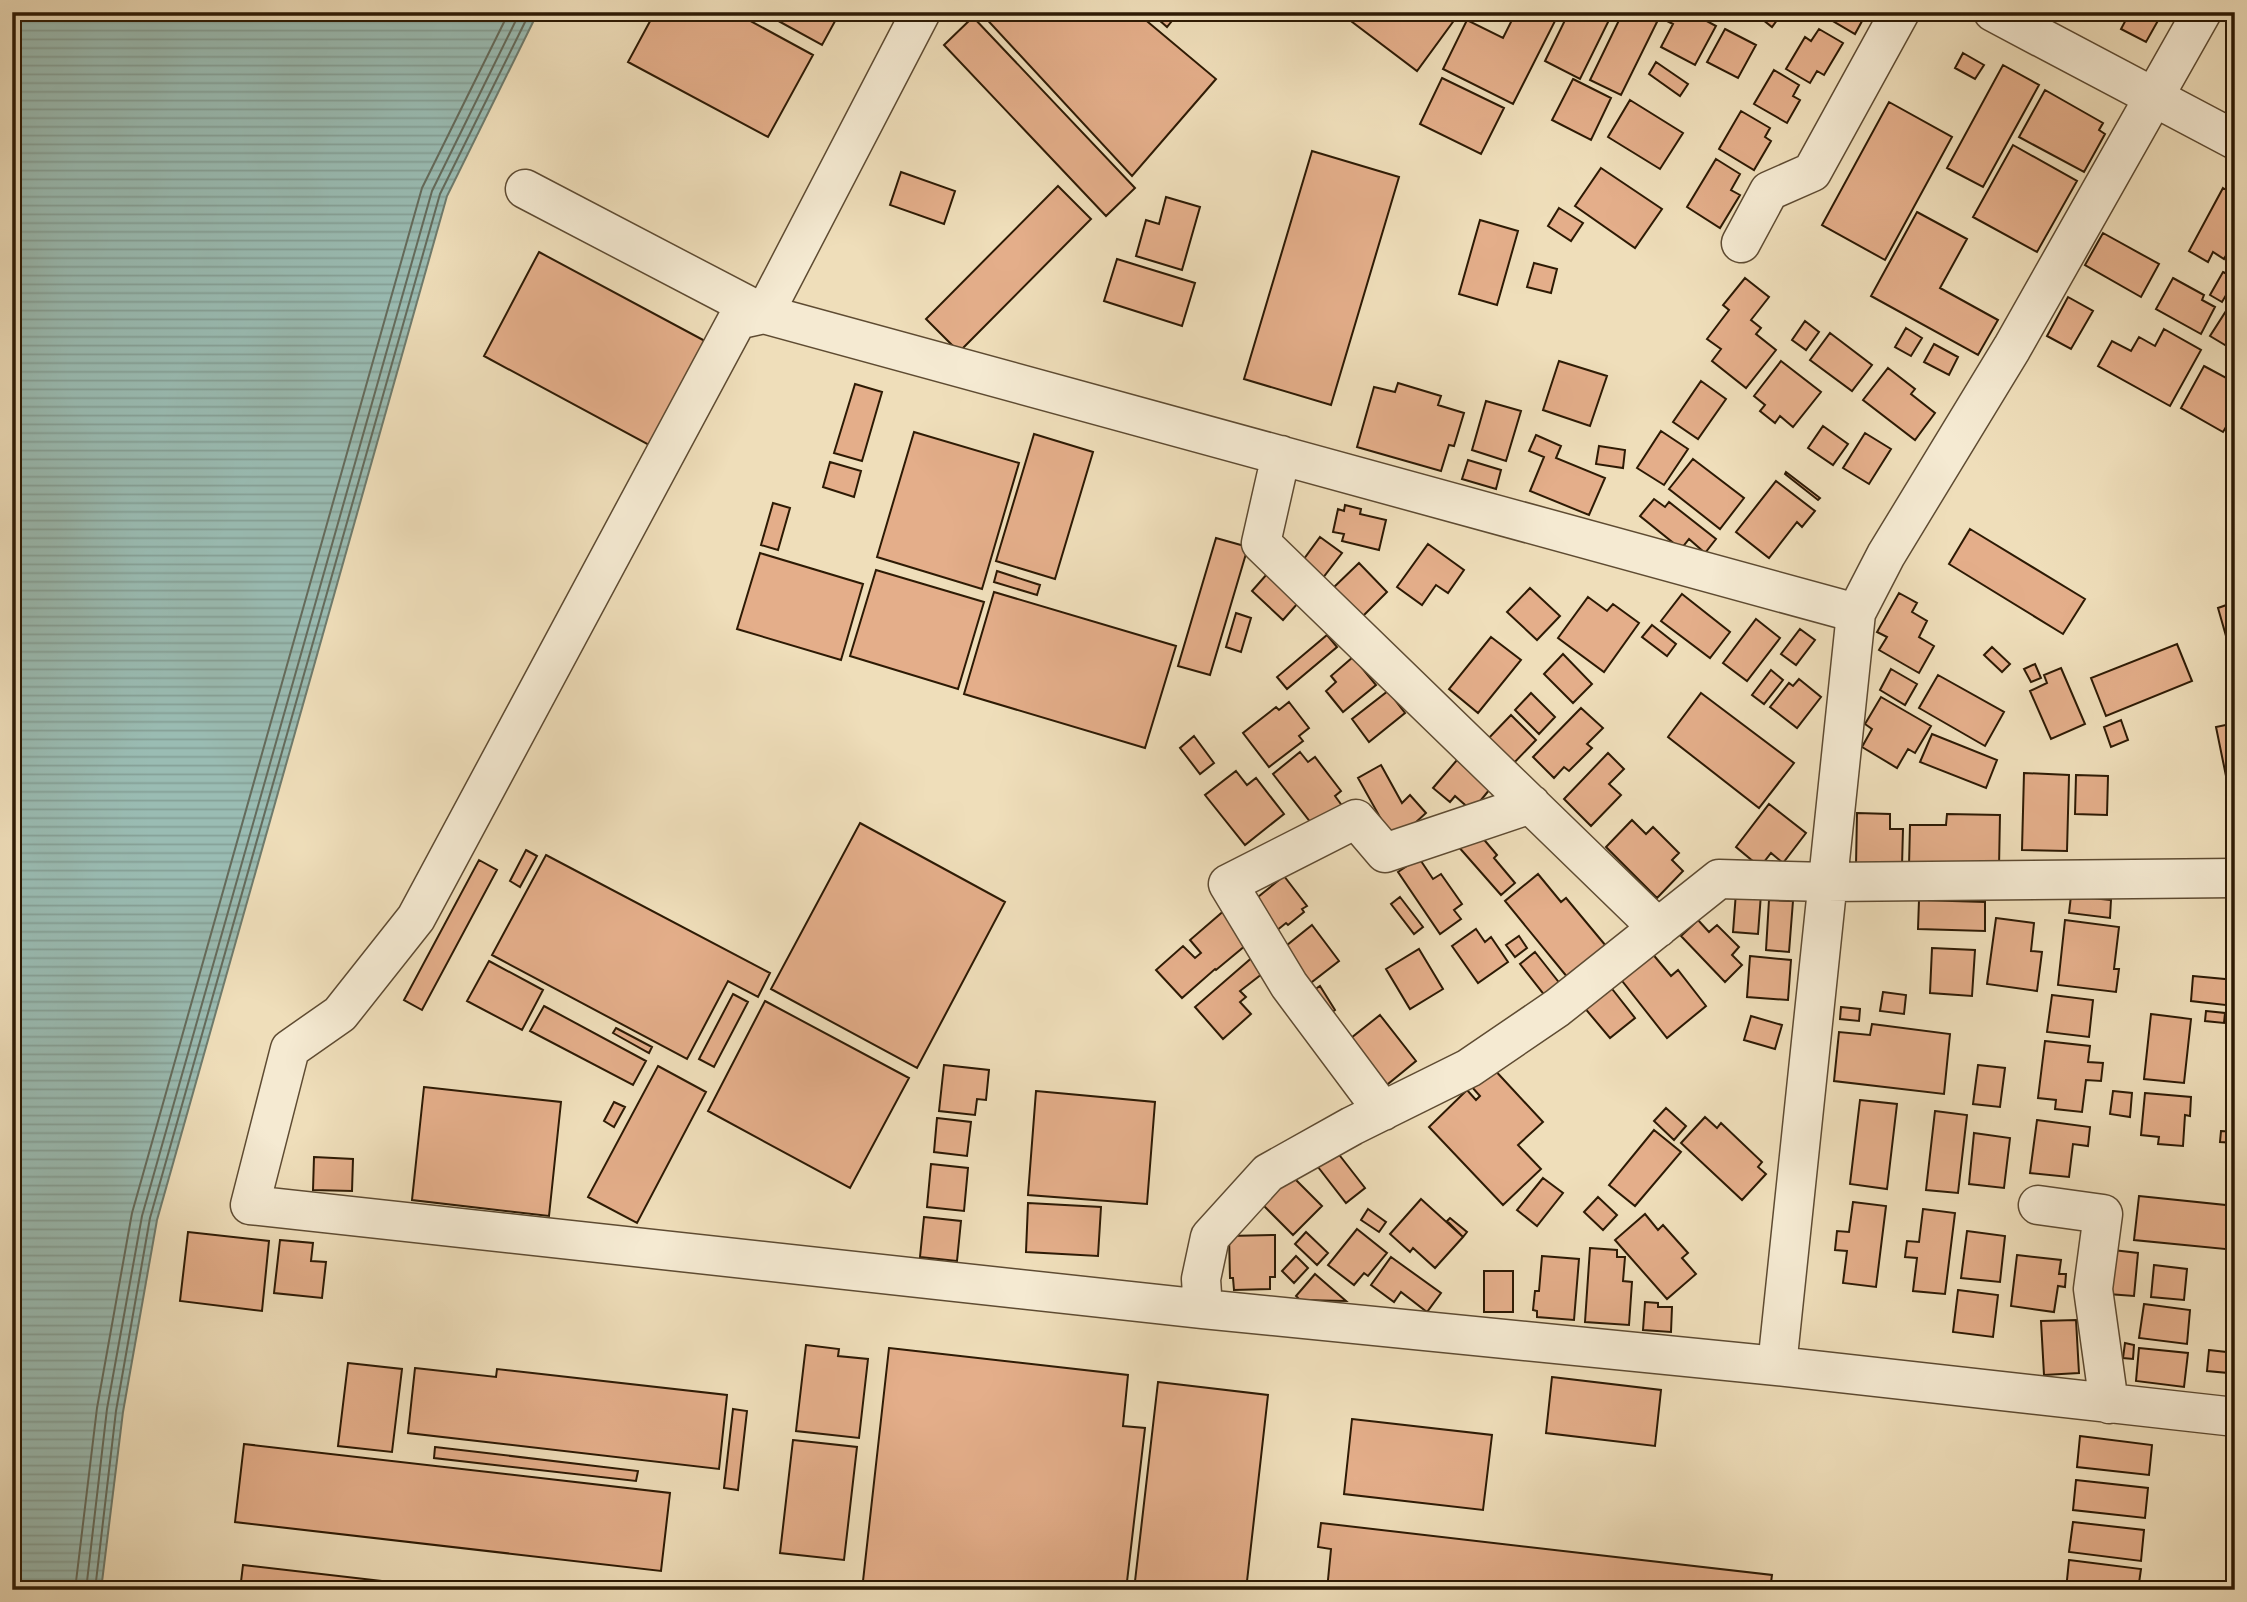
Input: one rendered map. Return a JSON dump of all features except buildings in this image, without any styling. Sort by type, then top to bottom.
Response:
[{"type":"street","points":[[764,314],[921,12]]},
{"type":"street","points":[[1741,243],[1769,191],[1812,172],[1900,12]]},
{"type":"street","points":[[1993,12],[2235,140]]},
{"type":"street","points":[[1777,1366],[1856,613],[1886,555],[2012,348],[2202,12]]},
{"type":"street","points":[[524,189],[764,314],[1856,613]]},
{"type":"street","points":[[764,314],[737,320],[416,918],[340,1014],[290,1049],[250,1205],[1203,1309],[1777,1366],[2235,1417]]},
{"type":"street","points":[[1281,455],[1261,543],[1658,928]]},
{"type":"street","points":[[1383,1111],[1289,985],[1228,884],[1356,819],[1385,853],[1531,804]]},
{"type":"street","points":[[1203,1309],[1201,1279],[1210,1237],[1268,1173],[1469,1068],[1557,1008],[1719,879],[1826,882],[2235,878]]},
{"type":"street","points":[[2038,1205],[2103,1214],[2093,1289],[2109,1404]]},
{"type":"water","points":[[12,12],[538,12],[447,196],[157,1220],[123,1412],[101,1590],[12,1590]]}]
